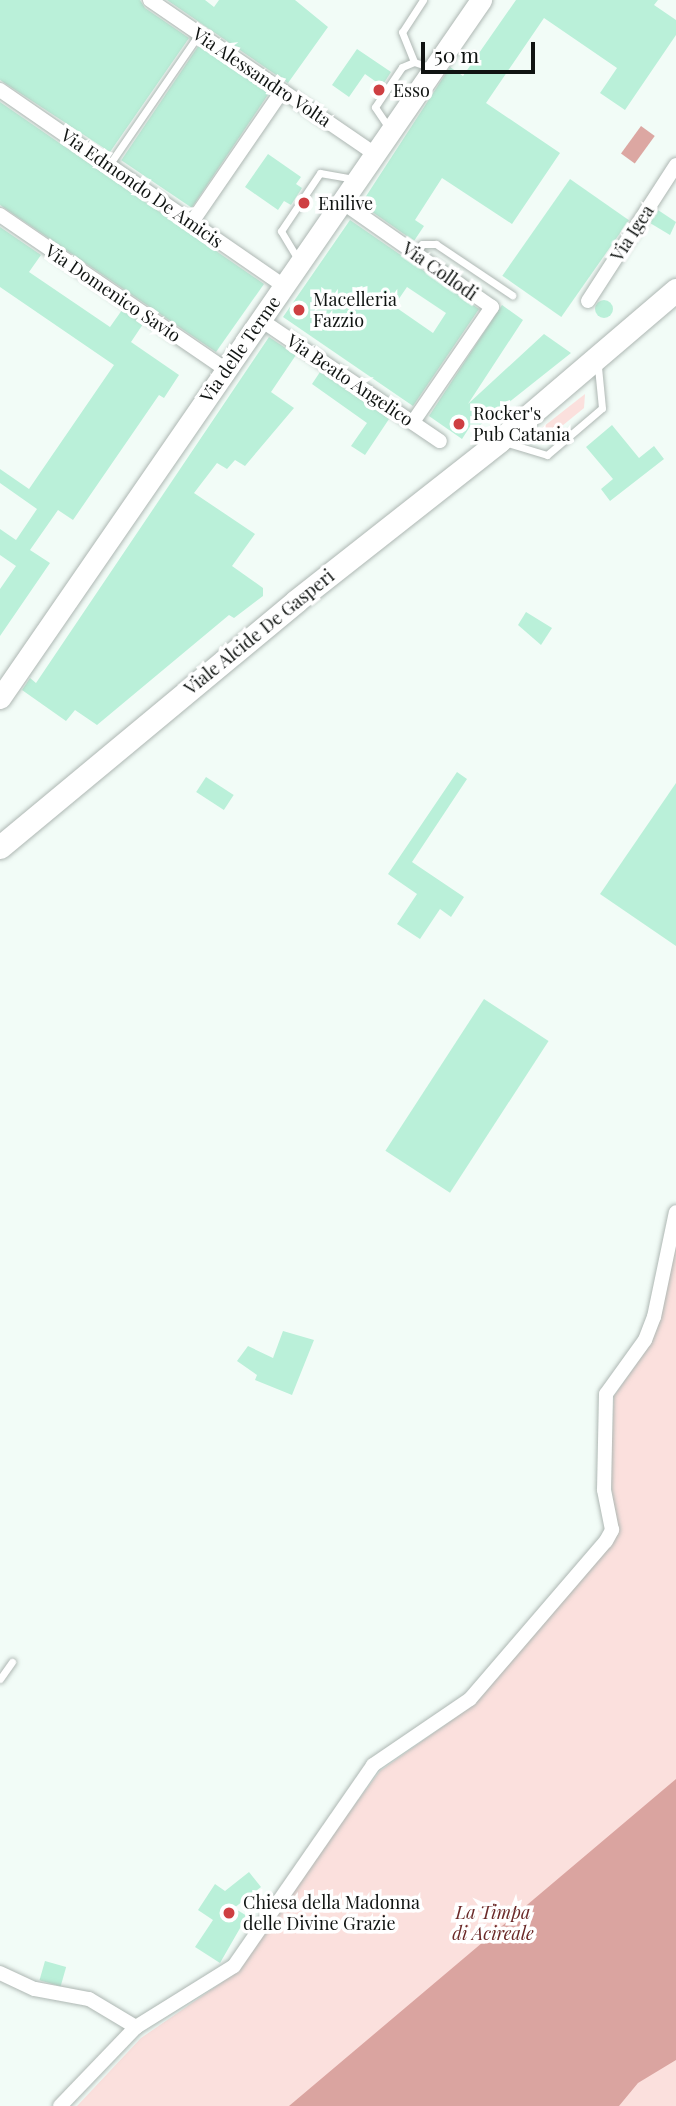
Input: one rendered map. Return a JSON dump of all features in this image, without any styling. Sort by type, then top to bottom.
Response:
[{"type":"main road","name":"Viale Alcide De Gasperi","points":[[0,848],[243,644],[499,441],[676,290]]},
{"type":"main road","name":"Viale Alcide De Gasperi","points":[[523,421],[676,306]]},
{"type":"street","name":"Via Alessandro Volta","points":[[150,0],[375,154]]},
{"type":"street","name":"Via delle Terme","points":[[0,698],[481,0]]},
{"type":"street","name":"Via Edmondo De Amicis","points":[[0,90],[284,286]]},
{"type":"street","points":[[192,222],[282,91]]},
{"type":"street","name":"Via Igea","points":[[588,301],[676,165]]},
{"type":"street","name":"Via Collodi","points":[[342,202],[492,307],[413,422]]},
{"type":"street","name":"Via Domenico Savio","points":[[0,215],[226,370]]},
{"type":"street","name":"Via Beato Angelico","points":[[261,320],[440,441]]},
{"type":"street","points":[[60,2106],[136,2027],[234,1966],[373,1765],[470,1699],[606,1541],[612,1530],[604,1490],[606,1394],[645,1340],[654,1317],[676,1212]]},
{"type":"street","points":[[0,1973],[35,1989],[89,1999],[136,2027]]},
{"type":"lane","points":[[414,62],[402,32],[423,0]]},
{"type":"lane","points":[[109,165],[199,34]]},
{"type":"lane","points":[[391,131],[375,107],[402,67],[414,62],[435,69]]},
{"type":"lane","points":[[300,263],[281,231],[320,173],[357,180]]},
{"type":"lane","points":[[416,254],[422,244],[436,244],[512,295]]},
{"type":"lane","points":[[499,441],[547,454],[602,408],[598,367]]},
{"type":"lane","points":[[0,1679],[12,1662]]},
{"type":"green space","points":[[585,394],[584,408],[546,439],[534,434]]},
{"type":"green space","name":"La Timpa di Acireale","points":[[676,1236],[676,2106],[77,2106],[141,2038],[240,1970],[295,1885],[380,1771],[476,1703],[597,1561],[617,1532],[610,1476],[614,1396],[652,1342]]},
{"type":"shaded area","points":[[641,126],[655,136],[635,163],[621,154]]},
{"type":"shaded area","points":[[676,1779],[676,2060],[638,2083],[619,2106],[289,2106]]},
{"type":"building","points":[[0,0],[140,0],[145,8],[189,38],[110,152],[0,80]]},
{"type":"building","points":[[167,0],[205,0],[214,7],[219,0],[295,0],[328,27],[288,83]]},
{"type":"building","points":[[516,0],[658,0],[654,5],[676,20],[676,35],[625,110],[600,93],[617,68],[544,18],[486,103],[560,153],[512,224],[442,178],[415,220],[424,226],[414,241],[361,204],[450,67],[463,76]]},
{"type":"building","points":[[199,45],[269,93],[192,208],[121,160]]},
{"type":"building","points":[[357,49],[391,72],[382,86],[365,74],[349,97],[332,85]]},
{"type":"building","points":[[0,102],[264,284],[216,352],[0,205]]},
{"type":"building","points":[[268,154],[301,177],[296,184],[302,188],[291,205],[284,201],[278,210],[245,187]]},
{"type":"building","points":[[570,179],[629,220],[561,317],[502,276]]},
{"type":"building","points":[[658,210],[676,222],[670,235],[650,223]]},
{"type":"building","points":[[350,220],[479,309],[413,406],[283,317]],"holes":[[[407,287],[446,313],[433,333],[394,306]]]},
{"type":"building","points":[[0,227],[41,255],[29,272],[110,327],[122,310],[143,324],[131,342],[179,375],[164,398],[159,395],[73,520],[58,510],[30,550],[50,563],[0,636],[0,589],[16,566],[0,555],[0,529],[16,540],[37,509],[0,483],[0,469],[29,489],[114,365],[0,287]]},
{"type":"building","points":[[600,300],[608,300],[613,309],[611,316],[600,318],[595,313],[595,305]]},
{"type":"building","points":[[502,305],[523,320],[468,404],[544,334],[571,353],[475,429],[471,425],[462,439],[429,416]]},
{"type":"building","points":[[269,337],[296,355],[271,392],[294,408],[245,466],[235,460],[227,469],[217,463],[194,493],[255,534],[232,566],[263,588],[263,596],[234,618],[229,615],[97,725],[75,710],[66,721],[22,690],[30,678],[36,683]]},
{"type":"building","points":[[320,372],[389,419],[365,455],[351,446],[367,423],[312,384]]},
{"type":"building","points":[[612,425],[639,458],[654,446],[664,459],[610,501],[601,489],[613,479],[586,447]]},
{"type":"building","points":[[526,612],[552,628],[541,645],[518,625]]},
{"type":"building","points":[[457,772],[467,779],[412,862],[464,897],[451,917],[440,909],[420,939],[397,924],[417,894],[388,874]]},
{"type":"building","points":[[206,777],[234,795],[224,810],[196,792]]},
{"type":"building","points":[[676,783],[676,946],[600,894]]},
{"type":"building","points":[[484,999],[549,1041],[450,1193],[385,1151]]},
{"type":"building","points":[[283,1331],[314,1340],[292,1395],[255,1380],[257,1375],[237,1361],[248,1346],[273,1358]]},
{"type":"building","points":[[249,1872],[261,1887],[234,1908],[247,1916],[220,1963],[195,1947],[213,1920],[198,1910],[215,1884],[225,1891]]},
{"type":"building","points":[[45,1961],[66,1967],[61,1986],[39,1980]]},
{"type":"place","name":"Esso","points":[[379,90]]},
{"type":"place","name":"Enilive","points":[[304,203]]},
{"type":"place","name":"Macelleria Fazzio","points":[[299,310]]},
{"type":"place","name":"Rocker's Pub Catania","points":[[459,424]]},
{"type":"place","name":"Chiesa della Madonna delle Divine Grazie","points":[[229,1913]]}]
